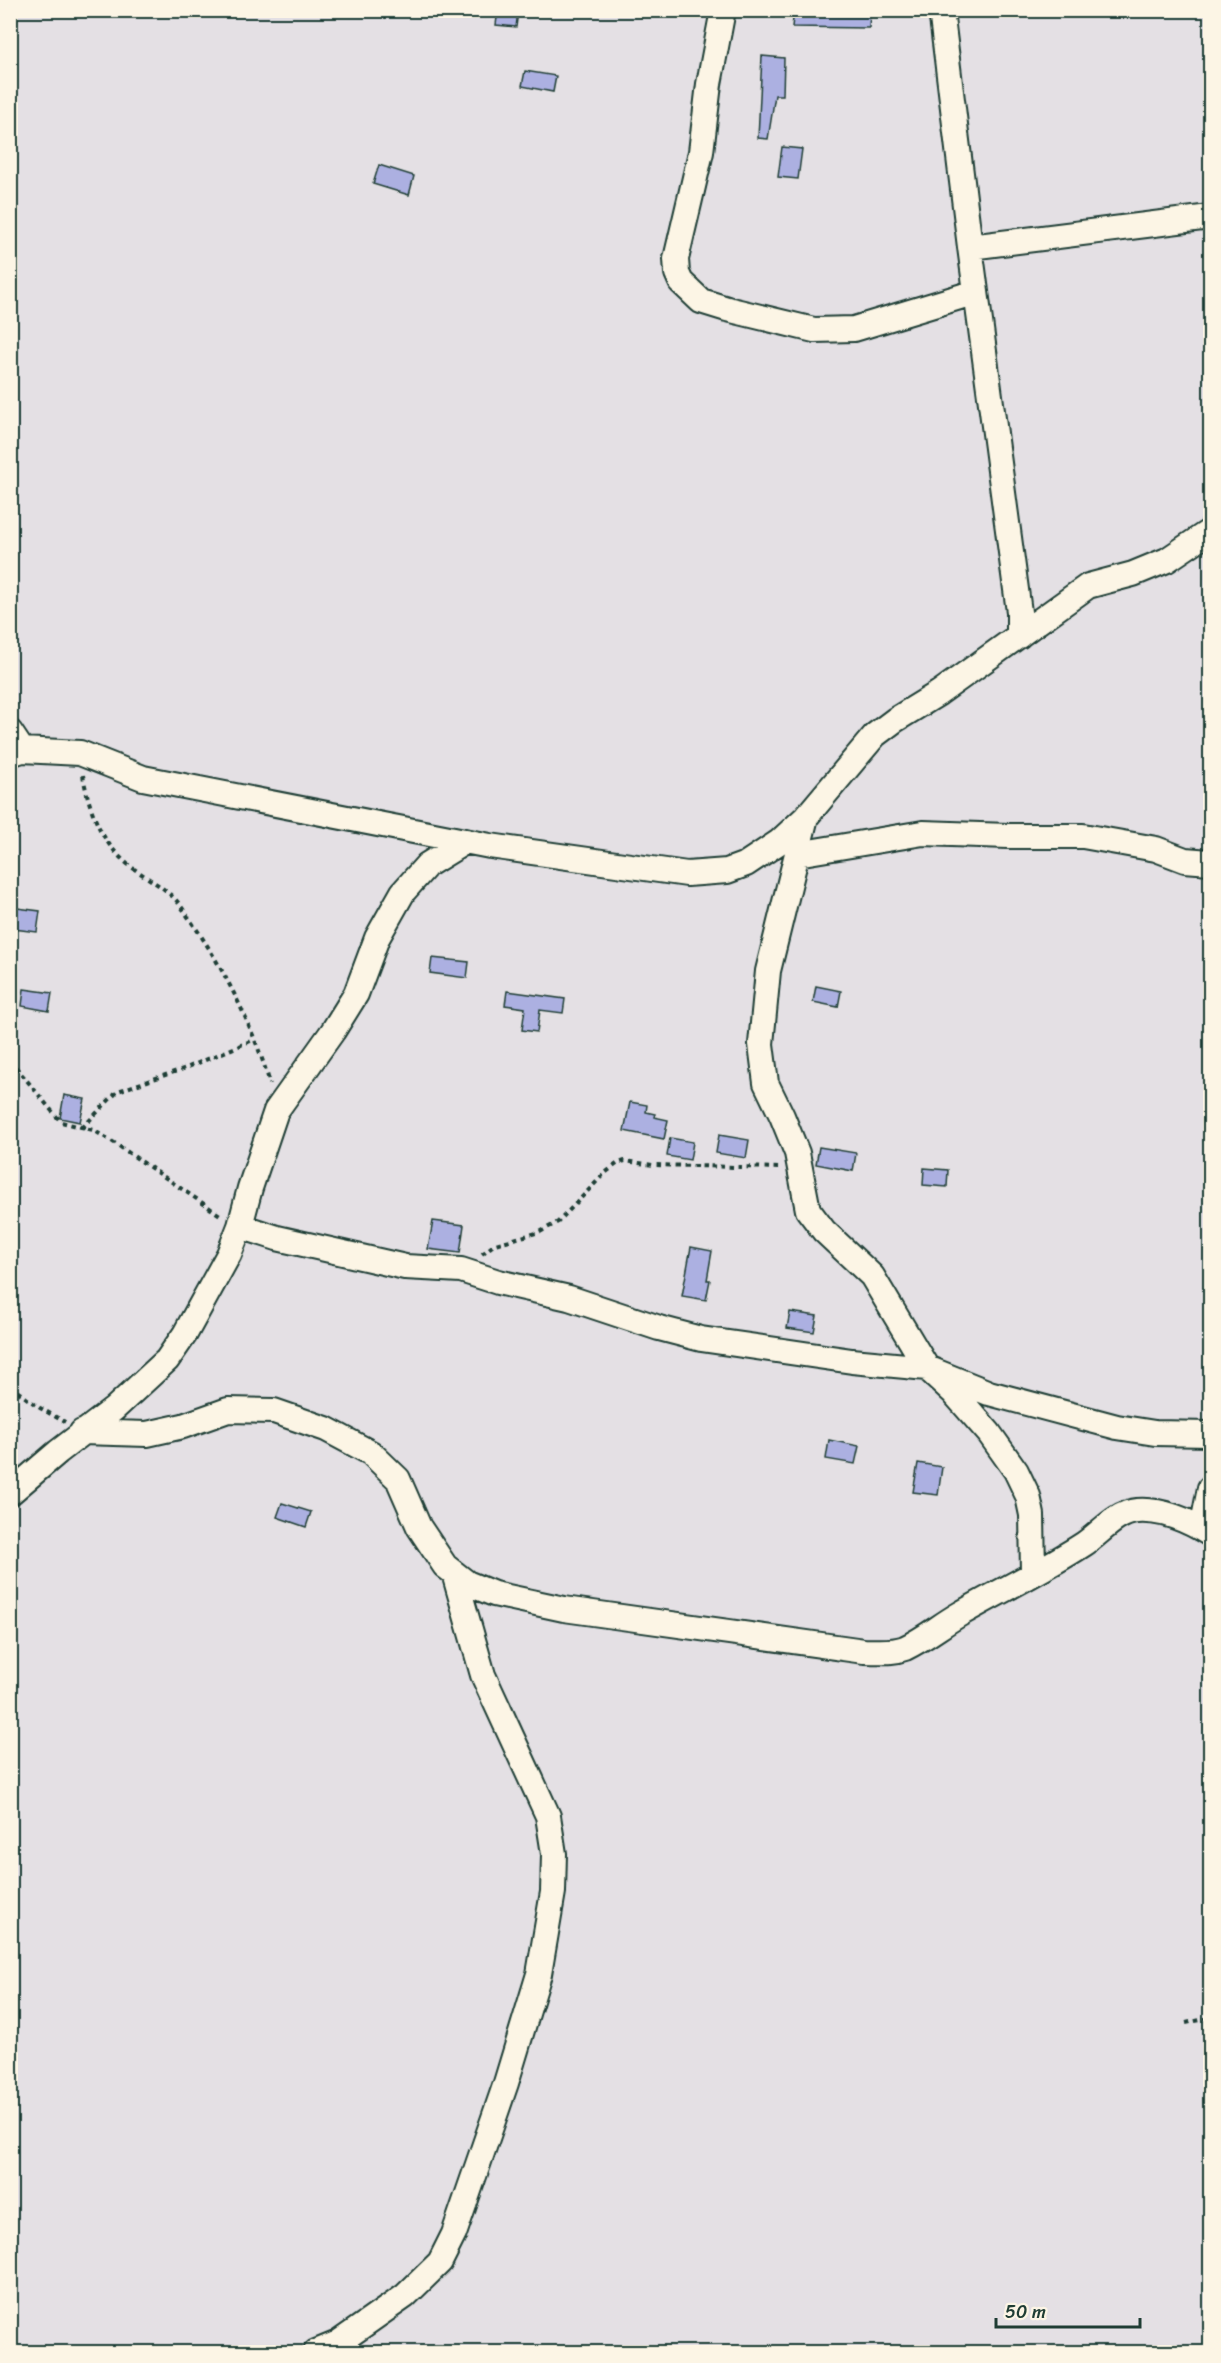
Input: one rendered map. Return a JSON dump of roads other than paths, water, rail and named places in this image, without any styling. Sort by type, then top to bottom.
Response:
[{"type":"street","points":[[723,10],[709,84],[701,152],[675,259],[676,273],[689,292],[701,301],[727,309],[814,330],[831,331],[854,329],[976,292]]},
{"type":"street","points":[[941,10],[1019,612],[1019,636]]},
{"type":"street","points":[[970,247],[1210,217]]},
{"type":"street","points":[[14,746],[80,753],[142,778],[466,842],[687,874],[711,873],[747,864],[779,842],[806,817],[875,735],[939,693],[1088,586],[1133,574],[1167,560],[1210,531]]},
{"type":"street","points":[[806,817],[768,971],[761,1044],[766,1083],[797,1154],[808,1210],[824,1231],[872,1276],[927,1368],[954,1393],[989,1433],[1016,1471],[1028,1496],[1032,1515],[1033,1572]]},
{"type":"street","points":[[797,854],[923,833],[1083,836],[1156,849],[1185,860],[1210,862]]},
{"type":"street","points":[[10,1493],[81,1432],[114,1409],[167,1360],[185,1334],[229,1254],[276,1112],[356,994],[377,938],[403,892],[427,865],[466,842]]},
{"type":"street","points":[[240,1226],[277,1238],[405,1266],[460,1270],[498,1282],[568,1298],[659,1328],[701,1339],[927,1368],[989,1393],[1117,1427],[1155,1434],[1210,1434]]},
{"type":"street","points":[[81,1432],[147,1434],[228,1410],[274,1411],[326,1429],[371,1453],[398,1479],[419,1527],[445,1566],[467,1583],[494,1594],[564,1610],[622,1616],[864,1651],[895,1651],[913,1644],[1033,1572],[1072,1552],[1126,1513],[1139,1511],[1164,1514],[1182,1519],[1206,1531],[1210,1488]]},
{"type":"street","points":[[316,2352],[338,2343],[405,2296],[440,2262],[454,2234],[506,2083],[542,1962],[553,1892],[554,1854],[548,1816],[483,1675],[454,1573]]}]
